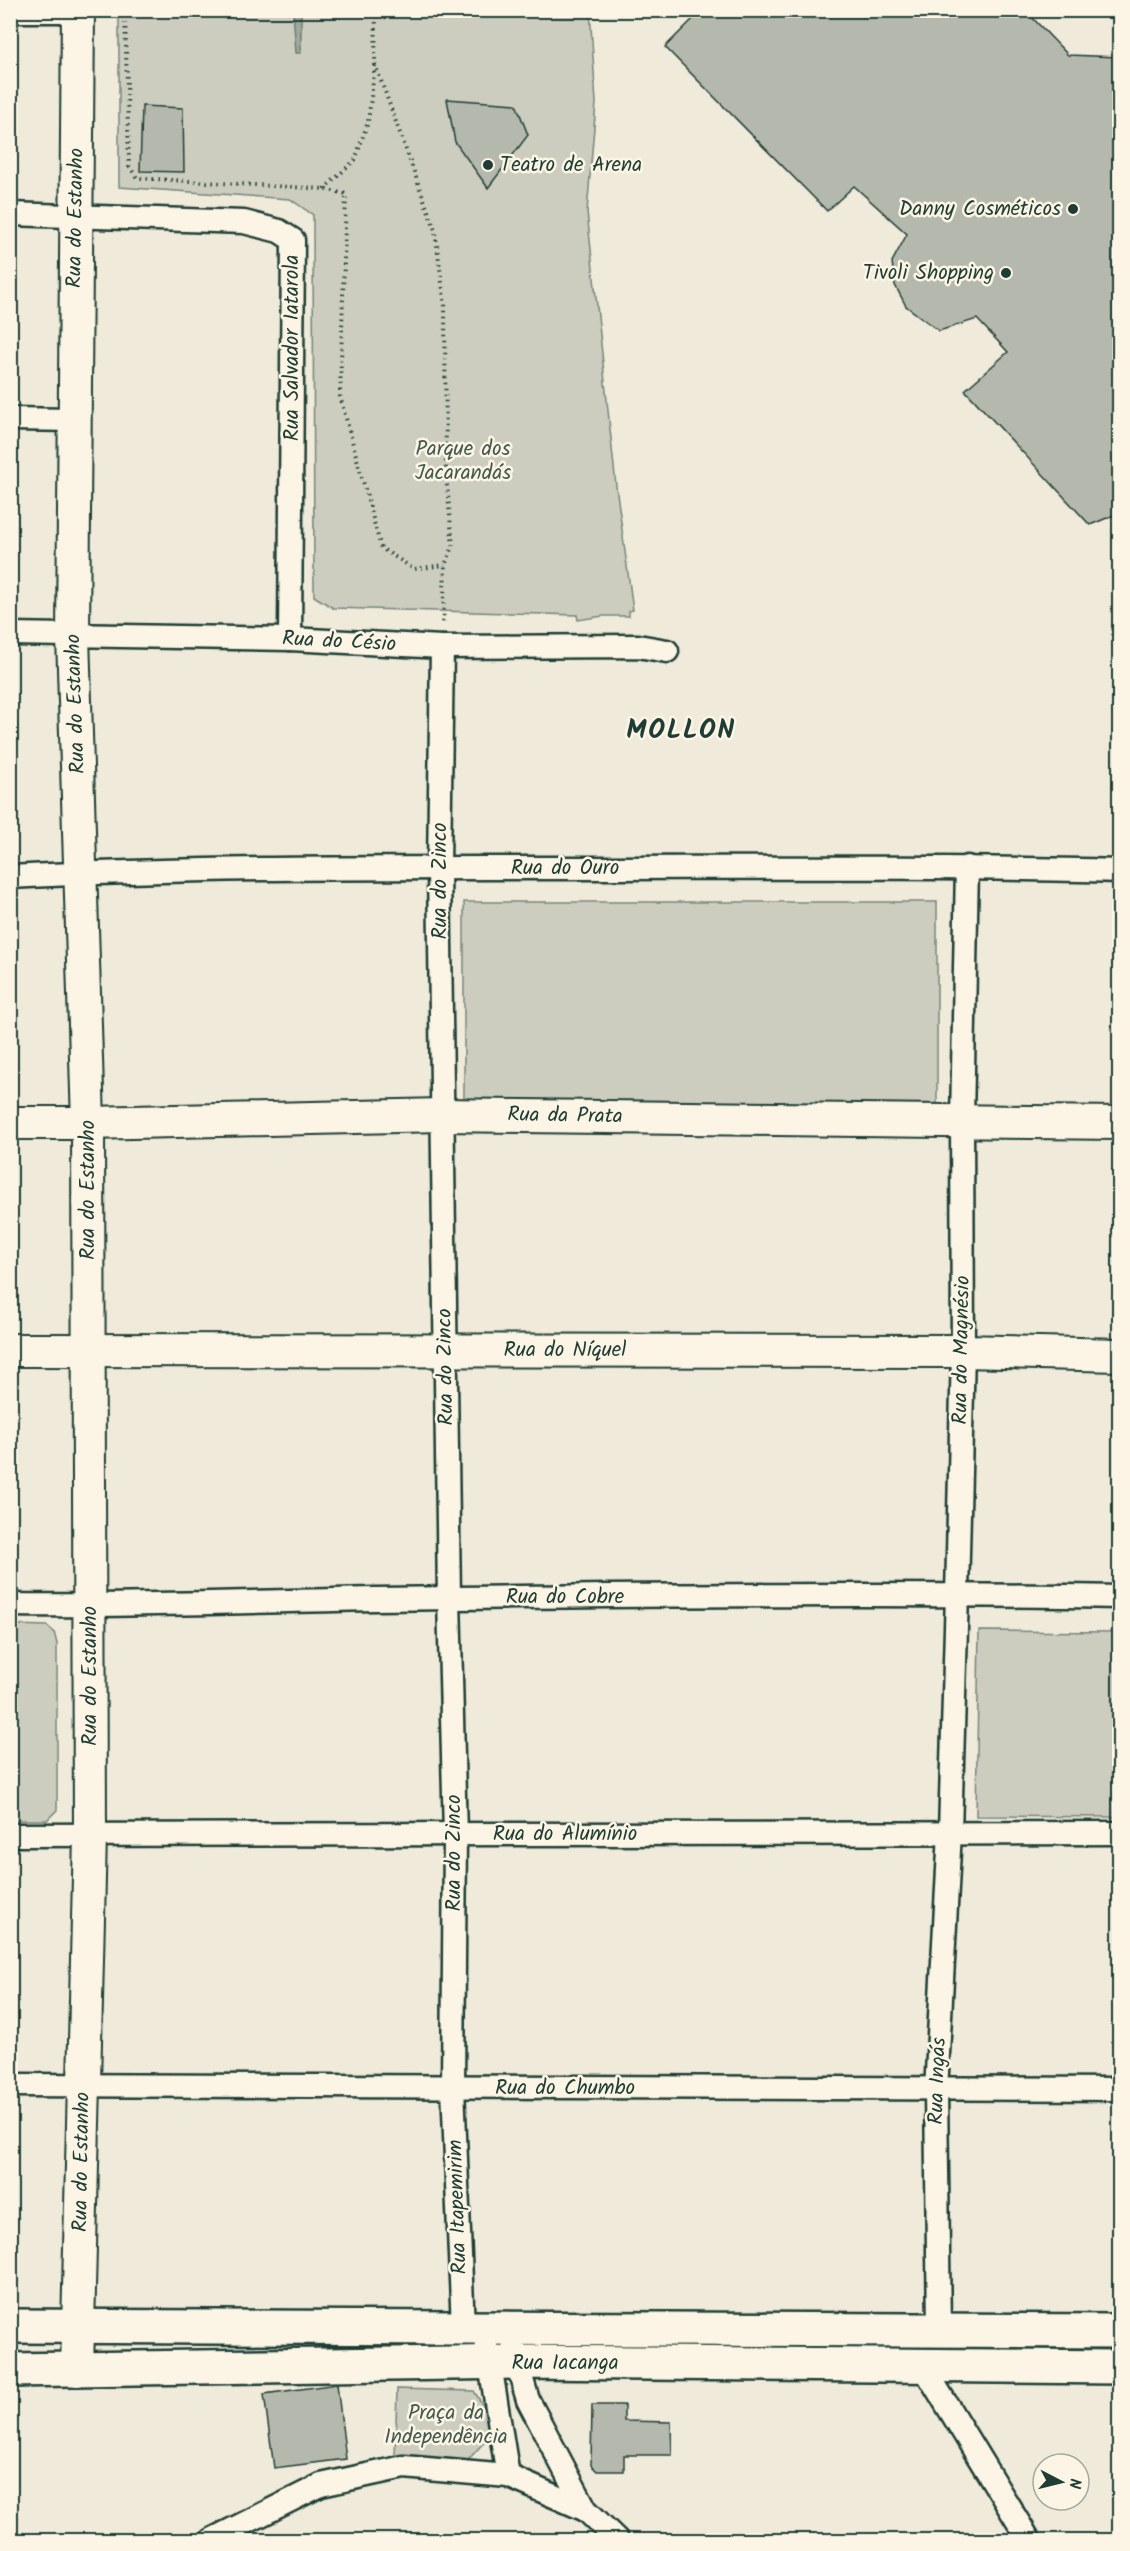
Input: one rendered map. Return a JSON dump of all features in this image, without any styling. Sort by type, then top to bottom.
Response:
[{"type":"main road","name":"Rua Iacanga","points":[[10,2326],[1119,2331]]},
{"type":"main road","points":[[446,2364],[485,2327]]},
{"type":"main road","points":[[875,2329],[875,2363]]},
{"type":"main road","points":[[930,2364],[939,2330]]},
{"type":"main road","name":"Rua Iacanga","points":[[10,2370],[504,2363],[875,2363],[1119,2367]]},
{"type":"street","points":[[10,11],[78,11]]},
{"type":"street","name":"Rua do Estanho","points":[[77,2370],[90,1836],[88,1123],[73,636],[78,11]]},
{"type":"street","points":[[10,214],[77,215]]},
{"type":"street","name":"Rua Salvador Iatarola","points":[[77,215],[244,222],[279,231],[293,240],[290,639]]},
{"type":"street","points":[[10,419],[74,420]]},
{"type":"street","name":"Rua do Césio","points":[[10,634],[290,639],[442,647],[638,646],[667,651]]},
{"type":"street","name":"Rua do Zinco","points":[[442,647],[439,868],[449,1598],[455,1835],[453,2087]]},
{"type":"street","name":"Rua do Ouro","points":[[10,877],[82,873],[439,868],[967,867],[1119,871]]},
{"type":"street","name":"Rua do Magnésio","points":[[950,1832],[963,1351],[962,1121],[967,867]]},
{"type":"street","name":"Rua da Prata","points":[[10,1123],[442,1115],[1119,1123]]},
{"type":"street","name":"Rua do Níquel","points":[[10,1350],[963,1351],[1119,1355]]},
{"type":"street","name":"Rua do Cobre","points":[[10,1605],[89,1606],[449,1598],[957,1594],[1119,1597]]},
{"type":"street","name":"Rua Ingás","points":[[939,2330],[936,2091],[950,1832]]},
{"type":"street","name":"Rua do Alumínio","points":[[10,1835],[1119,1833]]},
{"type":"street","name":"Rua do Chumbo","points":[[10,2085],[936,2091],[1119,2089]]},
{"type":"street","name":"Rua Itapemirim","points":[[453,2087],[485,2327],[504,2363],[528,2400],[586,2510],[616,2541]]},
{"type":"street","name":"Rua Itapemirim","points":[[504,2363],[508,2476]]},
{"type":"street","points":[[930,2364],[1029,2541]]},
{"type":"street","points":[[211,2541],[321,2485],[404,2467],[508,2476],[586,2510]]},
{"type":"path","points":[[324,189],[355,160],[368,122],[375,64],[376,10]]},
{"type":"path","points":[[375,64],[435,230],[445,306],[446,475],[453,547],[445,565],[442,647]]},
{"type":"green space","name":"Parque dos Jacarandás","points":[[119,11],[590,11],[596,103],[587,212],[616,486],[633,610],[629,611],[629,616],[603,616],[578,620],[577,615],[333,608],[314,596],[313,215],[290,199],[119,187]]},
{"type":"green space","points":[[464,902],[937,902],[937,1106],[464,1106]]},
{"type":"green space","points":[[11,1625],[47,1626],[54,1632],[57,1644],[57,1810],[47,1820],[11,1820]]},
{"type":"green space","points":[[979,1631],[1119,1632],[1119,1817],[976,1816]]},
{"type":"green space","name":"Praça da Independência","points":[[397,2389],[474,2391],[497,2428],[468,2460],[395,2459]]},
{"type":"shaded area","points":[[293,11],[301,11],[301,53],[296,53]]},
{"type":"building","name":"Tivoli Shopping","points":[[688,10],[1025,10],[1068,55],[1119,57],[1119,513],[1090,525],[965,390],[1008,352],[977,319],[939,331],[906,306],[895,285],[892,262],[907,234],[854,186],[827,211],[665,47],[694,18]]},
{"type":"building","name":"Teatro de Arena","points":[[447,99],[516,104],[528,135],[488,188],[455,142]]},
{"type":"building","points":[[142,106],[183,108],[184,172],[140,171]]},
{"type":"building","points":[[337,2384],[346,2459],[274,2468],[264,2394]]},
{"type":"building","points":[[592,2405],[624,2405],[624,2421],[671,2422],[672,2455],[624,2455],[624,2471],[597,2471],[591,2465]]},
{"type":"place","name":"Teatro de Arena","points":[[488,165]]},
{"type":"place","name":"Danny Cosméticos","points":[[1073,209]]},
{"type":"place","name":"Tivoli Shopping","points":[[1006,273]]},
{"type":"district","name":"MOLLON","points":[[681,730]]}]
